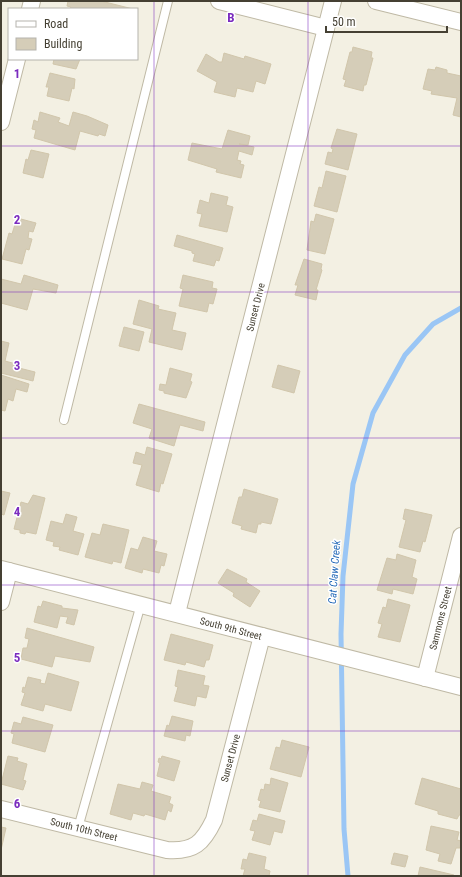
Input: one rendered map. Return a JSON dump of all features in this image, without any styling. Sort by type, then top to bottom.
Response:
[{"type":"street","points":[[219,1],[326,28]]},
{"type":"street","name":"Sunset Drive","points":[[177,613],[333,1]]},
{"type":"street","points":[[376,1],[461,22]]},
{"type":"street","points":[[1,122],[17,60]]},
{"type":"street","name":"Sammons Street","points":[[425,678],[461,536]]},
{"type":"street","points":[[1,602],[5,570]]},
{"type":"street","name":"South 9th Street","points":[[5,570],[461,687]]},
{"type":"street","name":"Sunset Drive","points":[[167,850],[178,851],[193,847],[206,837],[214,820],[262,636]]},
{"type":"street","name":"South 10th Street","points":[[1,809],[167,850]]},
{"type":"lane","points":[[64,420],[168,1]]},
{"type":"lane","points":[[78,828],[141,604]]},
{"type":"building","points":[[68,1],[101,1],[129,8],[70,8],[67,6]]},
{"type":"building","points":[[353,47],[372,52],[371,58],[373,58],[363,91],[344,86],[346,80],[343,79],[350,52],[352,52]]},
{"type":"building","points":[[224,53],[244,59],[245,56],[271,64],[265,84],[256,81],[253,92],[237,88],[235,97],[214,92],[217,82],[197,71],[206,54],[219,62],[222,62]]},
{"type":"building","points":[[54,60],[80,60],[76,69],[53,64]]},
{"type":"building","points":[[436,67],[447,70],[447,73],[461,76],[461,117],[453,115],[457,98],[431,94],[432,91],[423,89],[428,69],[435,70]]},
{"type":"building","points":[[50,73],[75,79],[74,89],[72,88],[69,101],[47,96],[49,87],[46,87]]},
{"type":"building","points":[[40,112],[60,118],[58,122],[69,126],[73,112],[87,116],[108,125],[105,136],[99,134],[98,136],[80,131],[75,150],[34,138],[36,130],[32,129],[34,120],[38,122]]},
{"type":"building","points":[[337,129],[357,134],[348,170],[325,164],[328,152],[332,153],[333,149],[331,148]]},
{"type":"building","points":[[228,130],[250,136],[248,145],[239,144],[254,147],[252,155],[239,151],[237,160],[241,161],[240,164],[244,165],[241,178],[216,172],[217,169],[188,160],[192,143],[222,149]]},
{"type":"building","points":[[31,150],[49,154],[43,178],[23,173],[26,159],[28,160]]},
{"type":"building","points":[[326,171],[346,176],[337,212],[314,206],[319,187],[322,188]]},
{"type":"building","points":[[211,193],[228,197],[226,205],[233,207],[227,232],[199,226],[202,214],[197,213],[200,200],[209,203]]},
{"type":"building","points":[[316,214],[334,219],[325,254],[307,250],[311,221],[314,222]]},
{"type":"building","points":[[17,218],[36,223],[33,232],[29,231],[28,238],[32,239],[29,250],[26,249],[22,264],[2,259],[9,233],[12,234]]},
{"type":"building","points":[[177,235],[223,248],[219,261],[216,260],[214,266],[193,261],[195,254],[192,253],[192,251],[174,246]]},
{"type":"building","points":[[304,259],[322,264],[322,270],[316,290],[318,290],[316,300],[295,295],[298,285],[295,285]]},
{"type":"building","points":[[24,275],[58,285],[56,293],[33,289],[27,310],[1,303],[1,279],[21,284]]},
{"type":"building","points":[[183,275],[213,282],[212,288],[217,289],[213,304],[209,303],[207,312],[179,306],[183,289],[180,288]]},
{"type":"building","points":[[139,300],[159,306],[158,309],[176,313],[172,330],[186,333],[182,350],[149,342],[152,329],[133,324]]},
{"type":"building","points":[[124,327],[144,332],[139,351],[119,346]]},
{"type":"building","points":[[1,341],[9,343],[5,361],[16,364],[15,367],[35,372],[33,381],[1,373]]},
{"type":"building","points":[[278,365],[300,371],[294,393],[272,387]]},
{"type":"building","points":[[170,368],[192,374],[190,381],[192,382],[186,398],[164,393],[164,391],[159,390],[160,384],[166,385]]},
{"type":"building","points":[[1,375],[29,384],[27,392],[16,389],[13,401],[8,399],[5,411],[1,410]]},
{"type":"building","points":[[139,404],[205,422],[203,431],[180,425],[174,446],[149,438],[152,429],[133,423]]},
{"type":"building","points":[[147,447],[172,454],[159,492],[136,485],[142,465],[133,463],[136,452],[145,455]]},
{"type":"building","points":[[244,489],[278,499],[271,524],[261,522],[261,524],[258,524],[256,533],[241,529],[242,526],[232,523],[239,497],[242,497]]},
{"type":"building","points":[[1,491],[10,493],[4,515],[1,514]]},
{"type":"building","points":[[33,495],[45,498],[36,534],[26,532],[25,534],[20,533],[20,530],[14,529],[21,502],[28,504]]},
{"type":"building","points":[[405,509],[432,515],[425,542],[423,541],[420,552],[399,547],[406,520],[403,519]]},
{"type":"building","points":[[66,514],[77,517],[73,531],[84,534],[78,555],[59,550],[60,547],[53,546],[54,542],[46,540],[51,521],[63,524]]},
{"type":"building","points":[[103,524],[129,530],[121,563],[113,561],[112,564],[85,557],[92,533],[100,535]]},
{"type":"building","points":[[143,537],[157,541],[154,551],[167,554],[164,566],[161,565],[159,573],[143,569],[142,573],[125,568],[131,548],[138,550]]},
{"type":"building","points":[[397,554],[416,560],[412,577],[417,579],[413,594],[393,589],[392,594],[377,590],[387,558],[396,560]]},
{"type":"building","points":[[227,569],[247,579],[246,582],[260,591],[250,607],[233,596],[234,593],[218,583]]},
{"type":"building","points":[[388,599],[410,605],[400,642],[378,637],[382,624],[378,623],[383,607],[386,608]]},
{"type":"building","points":[[43,601],[62,606],[62,608],[78,610],[74,625],[66,623],[68,617],[60,616],[57,628],[34,622],[38,606],[41,607]]},
{"type":"building","points":[[27,628],[94,647],[90,662],[55,656],[52,667],[21,659],[23,648],[27,648],[29,639],[25,638]]},
{"type":"building","points":[[171,634],[213,645],[209,660],[206,660],[204,667],[186,662],[185,665],[164,660]]},
{"type":"building","points":[[178,670],[205,676],[203,685],[209,686],[206,698],[197,696],[195,706],[174,701],[178,687],[175,686]]},
{"type":"building","points":[[48,673],[79,682],[71,711],[45,704],[43,711],[21,705],[25,693],[22,692],[23,687],[25,688],[28,677],[41,680],[40,683],[45,684]]},
{"type":"building","points":[[172,716],[193,721],[190,736],[186,735],[185,741],[164,736],[167,725],[169,726]]},
{"type":"building","points":[[23,717],[53,725],[45,752],[12,743],[14,734],[11,733],[14,722],[21,724]]},
{"type":"building","points":[[282,740],[309,747],[301,777],[270,769],[276,747],[280,748]]},
{"type":"building","points":[[8,756],[18,758],[17,761],[27,764],[23,780],[26,781],[23,790],[1,784]]},
{"type":"building","points":[[162,756],[180,761],[174,781],[157,776],[160,763],[158,762],[159,758],[161,759]]},
{"type":"building","points":[[271,778],[288,783],[280,812],[259,807],[261,801],[258,800],[261,789],[264,790],[265,784],[270,785]]},
{"type":"building","points":[[422,778],[461,789],[461,815],[459,815],[457,819],[438,814],[438,811],[415,804]]},
{"type":"building","points":[[142,782],[153,785],[151,791],[171,797],[169,803],[173,805],[171,812],[168,810],[165,820],[145,814],[144,816],[133,813],[131,820],[110,814],[118,784],[140,789]]},
{"type":"building","points":[[259,814],[285,821],[282,833],[274,831],[270,845],[252,840],[255,831],[250,830],[253,820],[257,821]]},
{"type":"building","points":[[431,826],[459,832],[457,840],[461,841],[460,848],[456,848],[451,864],[438,861],[440,854],[426,850]]},
{"type":"building","points":[[1,827],[6,828],[1,850]]},
{"type":"building","points":[[249,853],[266,857],[264,869],[270,871],[269,876],[243,876],[245,869],[241,869],[243,859],[247,860]]},
{"type":"building","points":[[394,853],[408,856],[405,867],[391,864]]},
{"type":"building","points":[[420,867],[454,875],[454,876],[418,876]]},
{"type":"waterway","name":"Cat Claw Creek","points":[[348,876],[344,829],[341,634],[343,576],[353,484],[373,413],[405,355],[433,324],[461,308]]}]
